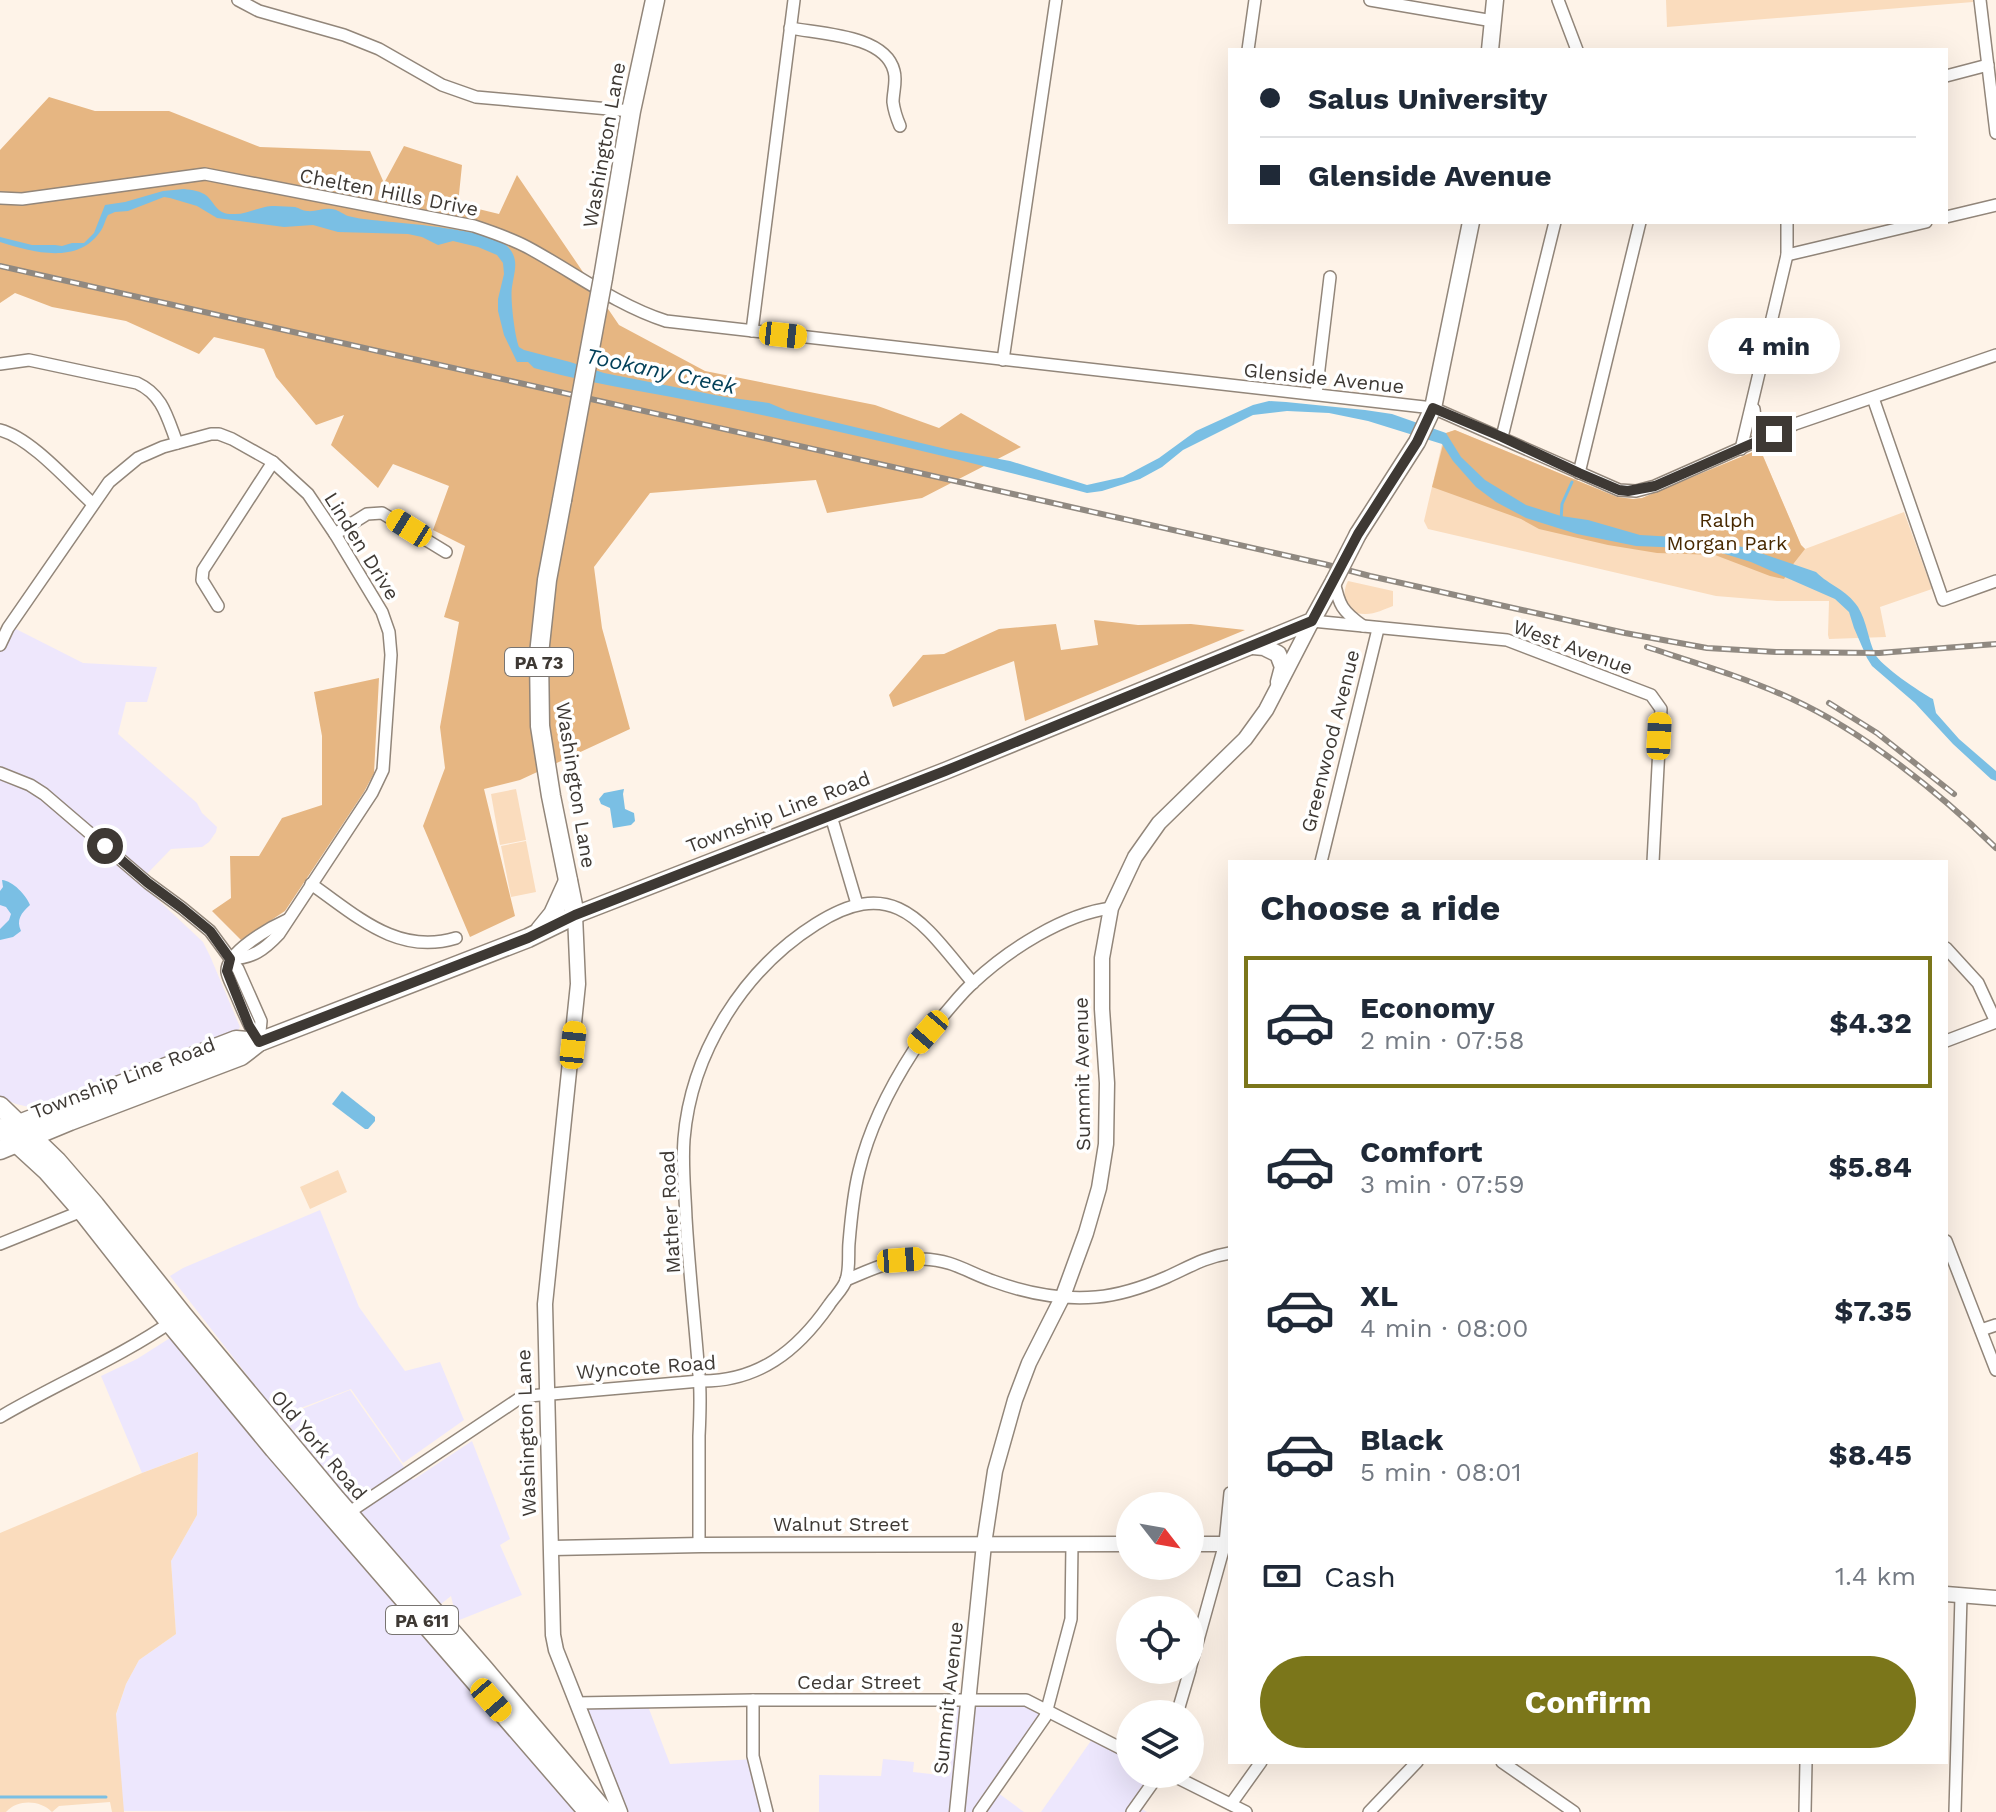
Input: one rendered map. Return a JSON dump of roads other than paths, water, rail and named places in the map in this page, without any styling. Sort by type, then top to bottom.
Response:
[{"type":"main road","name":"Washington Lane","points":[[575,915],[540,726],[539,654],[547,580],[631,111],[655,0]]},
{"type":"main road","points":[[1490,48],[1495,0]]},
{"type":"main road","points":[[1312,621],[1358,534],[1417,442],[1429,416],[1471,224]]},
{"type":"main road","name":"Township Line Road","points":[[10,1135],[236,1040],[259,1042],[538,933],[575,915],[831,816],[1312,621]]},
{"type":"main road","points":[[1251,646],[1264,647],[1278,654],[1283,667],[1279,682]]},
{"type":"main road","points":[[538,933],[553,914],[568,881]]},
{"type":"main road","name":"Old York Road","points":[[0,1106],[10,1135],[47,1171],[176,1319],[588,1812]]},
{"type":"main road","name":"Old York Road","points":[[10,1135],[57,1161],[95,1205],[176,1319]]},
{"type":"main road","name":"Old York Road","points":[[342,1517],[476,1659],[605,1812]]},
{"type":"street","points":[[238,0],[259,11],[344,35],[379,49],[442,85],[476,97],[631,111]]},
{"type":"street","points":[[752,331],[794,0]]},
{"type":"street","points":[[1003,360],[1056,0]]},
{"type":"street","points":[[1248,48],[1255,0]]},
{"type":"street","points":[[1370,0],[1493,21]]},
{"type":"street","points":[[1558,0],[1576,48]]},
{"type":"street","points":[[1980,0],[1996,133]]},
{"type":"street","points":[[790,28],[854,39],[880,51],[895,73],[893,103],[900,126]]},
{"type":"street","points":[[1948,75],[1988,65]]},
{"type":"street","name":"Chelten Hills Drive","points":[[0,198],[22,199],[205,174],[474,226],[509,238],[666,321],[752,331]]},
{"type":"street","points":[[1948,217],[1996,205]]},
{"type":"street","points":[[1502,437],[1555,224]]},
{"type":"street","points":[[1579,473],[1640,224]]},
{"type":"street","points":[[1741,449],[1787,255],[1787,224]]},
{"type":"street","points":[[1787,255],[1918,224]]},
{"type":"street","points":[[1316,394],[1330,277]]},
{"type":"street","name":"Glenside Avenue","points":[[752,331],[1316,394],[1429,416],[1502,437],[1619,490],[1636,491],[1655,486],[1795,424],[1996,355]]},
{"type":"street","points":[[0,364],[29,360],[137,383],[159,398],[177,443]]},
{"type":"street","points":[[1873,398],[1943,600],[1996,581]]},
{"type":"street","points":[[1753,400],[1755,420],[1765,431],[1774,434]]},
{"type":"street","points":[[0,430],[29,445],[93,504]]},
{"type":"street","name":"Linden Drive","points":[[1,638],[109,482],[138,458],[202,435],[219,434],[273,462],[308,494],[382,612],[389,632],[391,655],[383,770],[375,787],[287,920],[272,926],[230,959]]},
{"type":"street","points":[[218,606],[202,580],[203,570],[273,462]]},
{"type":"street","points":[[335,534],[367,514],[382,513],[446,552]]},
{"type":"street","points":[[1334,581],[1343,610],[1363,626]]},
{"type":"street","name":"West Avenue","points":[[1312,621],[1507,640],[1651,695],[1661,709],[1653,860]]},
{"type":"street","name":"Summit Avenue","points":[[957,1812],[984,1544],[995,1471],[1015,1400],[1029,1363],[1063,1296],[1096,1200],[1106,1144],[1107,1075],[1102,958],[1111,908],[1135,857],[1159,823],[1245,739],[1266,710],[1312,621]]},
{"type":"street","name":"Greenwood Avenue","points":[[1321,860],[1378,629]]},
{"type":"street","points":[[0,773],[44,794],[148,883],[210,931],[238,969],[261,1021],[259,1042]]},
{"type":"street","points":[[831,816],[857,904],[888,905],[908,912],[973,983]]},
{"type":"street","points":[[311,884],[393,938],[428,942],[456,938]]},
{"type":"street","name":"Mather Road","points":[[699,1545],[700,1381],[683,1173],[684,1137],[690,1102],[715,1036],[737,997],[752,979],[798,936],[818,922],[857,904]]},
{"type":"street","name":"Wyncote Road","points":[[342,1517],[517,1400],[546,1393],[736,1378],[757,1371],[797,1345],[846,1280],[859,1171],[871,1132],[915,1047],[973,983],[1015,949],[1097,910],[1111,908]]},
{"type":"street","name":"Washington Lane","points":[[575,915],[578,984],[545,1304],[553,1635],[576,1703],[620,1812]]},
{"type":"street","points":[[1948,950],[1978,983],[1996,1022],[1948,1040]]},
{"type":"street","points":[[0,1244],[82,1211]]},
{"type":"street","points":[[1948,1246],[1996,1370]]},
{"type":"street","points":[[846,1280],[901,1260],[923,1259],[954,1263],[989,1280],[1020,1290],[1096,1297],[1123,1293],[1211,1256],[1228,1253]]},
{"type":"street","points":[[0,1417],[121,1353],[176,1319]]},
{"type":"street","points":[[1981,1330],[1996,1325]]},
{"type":"street","points":[[979,1812],[1048,1709],[1071,1619],[1072,1544]]},
{"type":"street","name":"Walnut Street","points":[[552,1548],[1116,1544]]},
{"type":"street","points":[[1204,1544],[1227,1544],[1204,1622]]},
{"type":"street","points":[[1955,1812],[1954,1595],[1996,1598]]},
{"type":"street","points":[[753,1700],[753,1756],[767,1812]]},
{"type":"street","name":"Cedar Street","points":[[576,1703],[1026,1700],[1116,1745]]},
{"type":"street","points":[[1231,1804],[1260,1764]]},
{"type":"street","points":[[1369,1812],[1415,1764]]},
{"type":"street","points":[[1505,1764],[1574,1812]]},
{"type":"street","points":[[1805,1812],[1806,1764]]},
{"type":"street","points":[[1132,1812],[1149,1788]]},
{"type":"street","points":[[1198,1788],[1246,1812]]},
{"type":"water","points":[[184,189],[205,194],[218,209],[229,214],[272,206],[295,207],[304,211],[331,209],[357,218],[484,236],[508,247],[514,257],[513,318],[519,347],[524,350],[604,373],[769,403],[788,411],[950,450],[1010,461],[1087,485],[1123,477],[1159,458],[1196,431],[1269,401],[1392,414],[1446,433],[1461,457],[1485,480],[1526,505],[1640,535],[1693,538],[1743,547],[1816,572],[1853,601],[1861,613],[1878,659],[1933,699],[1936,713],[1959,739],[1996,771],[1996,781],[1872,666],[1849,612],[1835,599],[1751,562],[1709,549],[1636,546],[1577,534],[1526,518],[1476,487],[1442,444],[1368,421],[1329,413],[1287,411],[1253,415],[1183,450],[1140,479],[1087,493],[873,439],[586,381],[534,368],[528,362],[517,362],[504,335],[498,311],[503,263],[497,255],[453,241],[438,245],[408,234],[338,232],[313,225],[284,227],[217,218],[197,206],[164,197],[108,215],[100,232],[79,249],[40,252],[0,242],[0,237],[32,245],[84,243],[94,233],[105,205]]},
{"type":"water","points":[[624,789],[625,809],[634,813],[635,821],[631,825],[613,828],[610,808],[601,804],[599,799],[604,793]]},
{"type":"water","points":[[2,880],[19,889],[30,905],[20,917],[21,931],[0,940],[0,929],[11,914],[0,905]]},
{"type":"water","points":[[342,1091],[375,1117],[368,1129],[332,1104]]},
{"type":"waterway","points":[[1561,520],[1562,504],[1572,482]]},
{"type":"waterway","points":[[0,1797],[106,1797]]},
{"type":"railway","points":[[0,266],[1625,633],[1707,648],[1776,652],[1879,653],[1996,644]]},
{"type":"railway","points":[[1647,647],[1757,684],[1846,728],[1900,765],[1996,848]]},
{"type":"railway","points":[[1829,703],[1877,733],[1954,794]]},
{"type":"water label","name":"Tookany Creek","points":[[661,371]]},
{"type":"park label","name":"Ralph Morgan Park","points":[[1727,532]]}]
